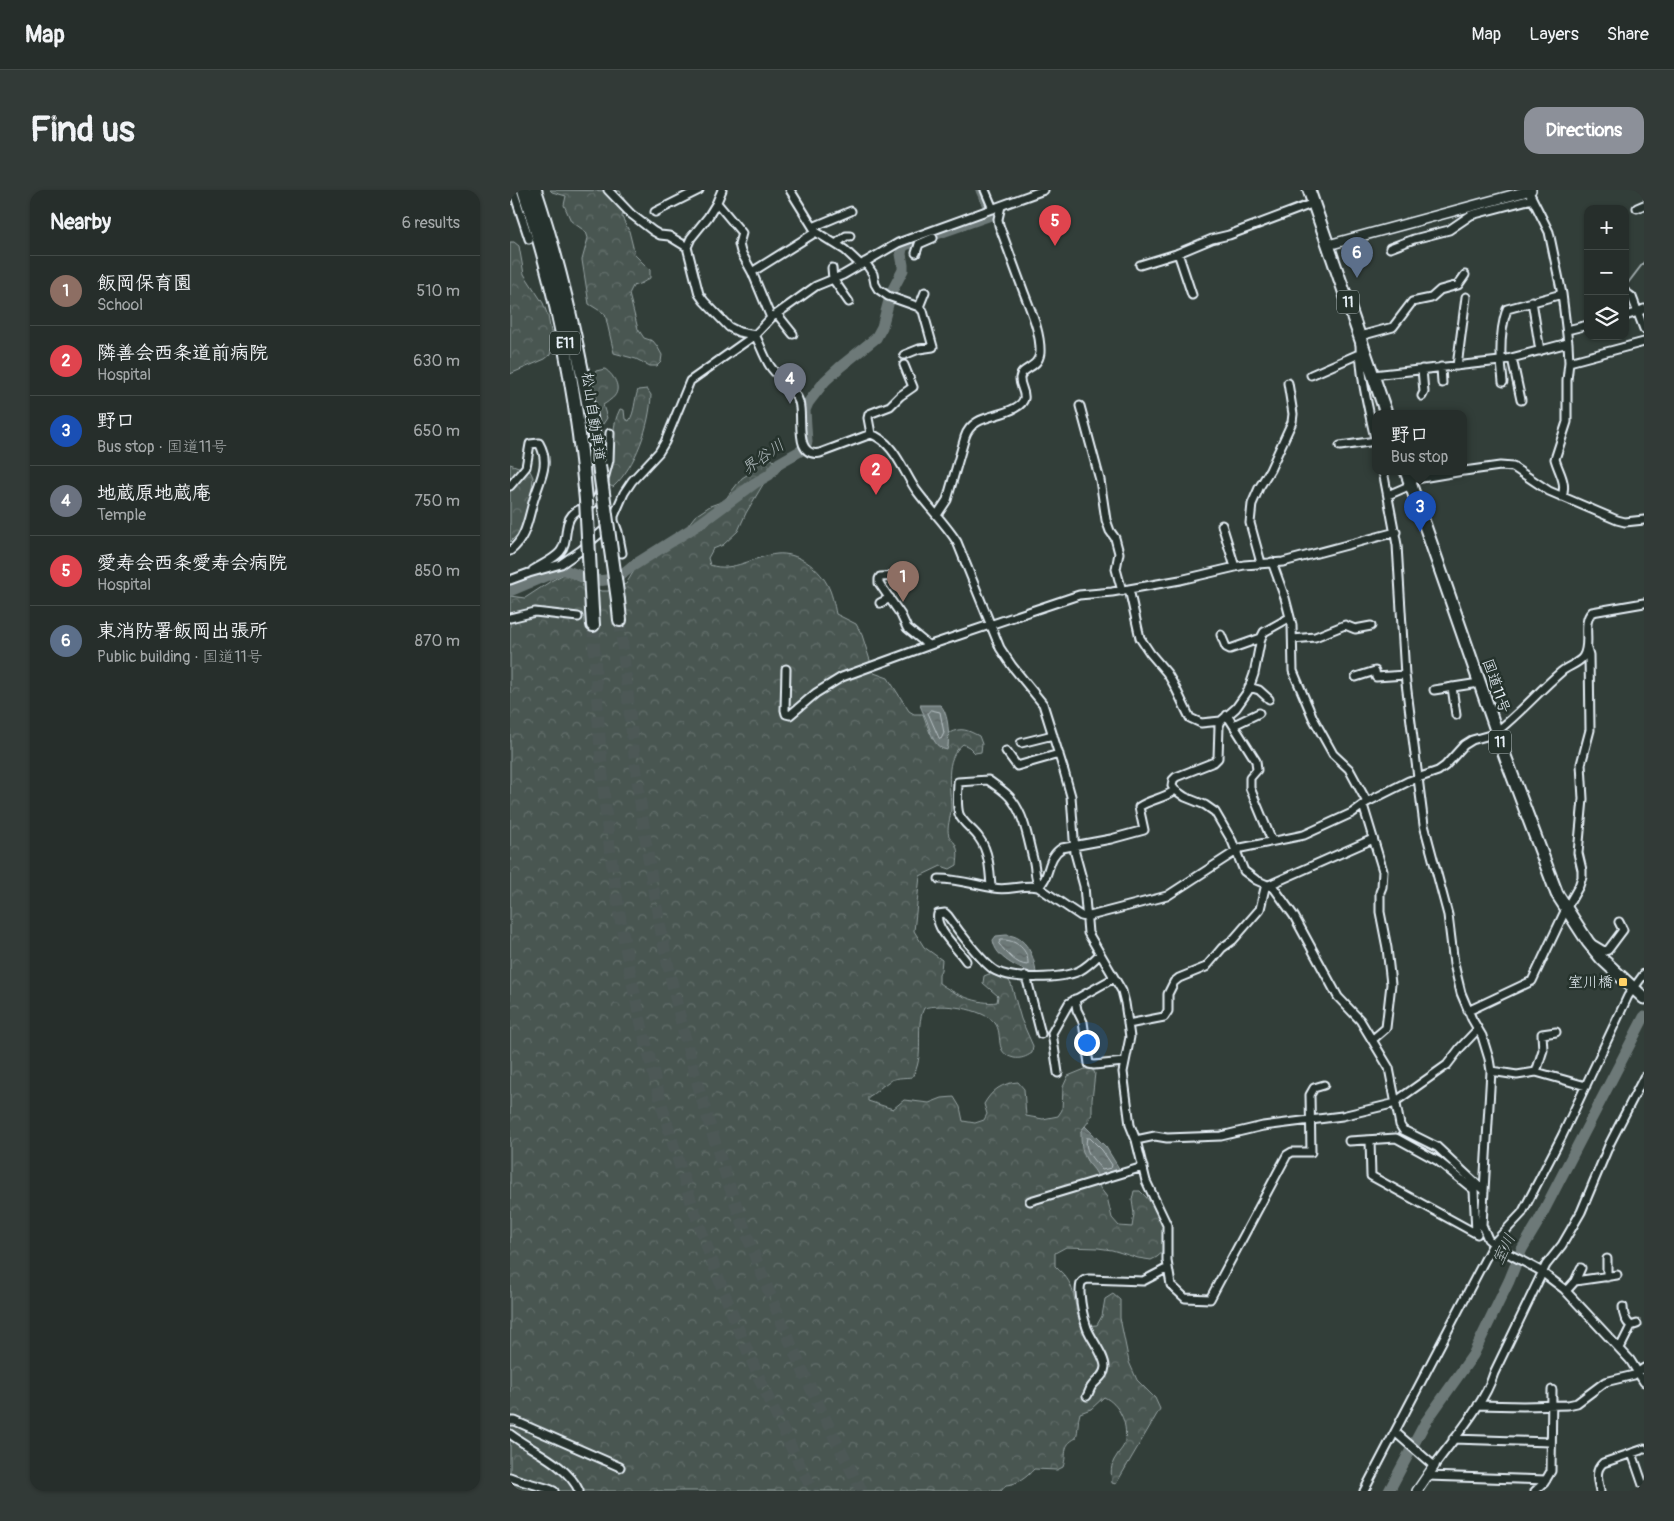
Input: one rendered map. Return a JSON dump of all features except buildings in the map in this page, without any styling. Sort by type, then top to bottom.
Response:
[{"type":"highway","name":"松山自動車道","points":[[524,190],[548,270],[566,352],[579,428],[586,500],[593,625]]},
{"type":"highway","name":"松山自動車道","points":[[535,190],[569,309],[590,411],[620,620]]},
{"type":"highway","name":"11","points":[[1309,190],[1385,410]]},
{"type":"highway","name":"国道11号","points":[[1409,479],[1496,732],[1548,872],[1566,909],[1590,945],[1637,992]]},
{"type":"street","points":[[513,190],[529,239]]},
{"type":"street","points":[[608,190],[631,214],[653,231],[660,235],[670,236],[687,246]]},
{"type":"street","points":[[655,212],[699,190]]},
{"type":"street","points":[[722,190],[708,217],[690,238],[687,246],[699,294],[704,301],[729,327],[739,332],[755,334]]},
{"type":"street","points":[[985,190],[990,210]]},
{"type":"street","points":[[918,240],[1044,190]]},
{"type":"street","points":[[794,191],[814,229],[863,264],[872,274],[878,289],[890,296],[919,307],[924,315],[933,347],[919,349],[904,355]]},
{"type":"street","points":[[1328,245],[1530,192]]},
{"type":"street","points":[[1390,248],[1414,239],[1449,230],[1471,215],[1530,192]]},
{"type":"street","points":[[1530,192],[1549,232],[1562,294],[1567,330],[1569,362],[1566,380],[1567,422],[1555,459],[1564,481],[1565,487],[1562,496]]},
{"type":"street","points":[[717,202],[742,234],[739,244],[741,252],[774,316],[793,334]]},
{"type":"street","points":[[1140,265],[1229,235],[1314,203]]},
{"type":"street","points":[[937,514],[947,500],[969,428],[983,419],[1018,407],[1024,398],[1020,376],[1035,365],[1038,359],[1039,336],[999,225],[998,219],[1001,206]]},
{"type":"street","points":[[752,272],[814,229],[852,211]]},
{"type":"street","points":[[836,244],[846,236],[850,236]]},
{"type":"street","points":[[622,553],[614,516],[624,492],[659,452],[665,442],[688,384],[755,334],[774,316],[816,286],[863,264],[898,243],[933,238]]},
{"type":"street","points":[[916,253],[918,240]]},
{"type":"street","points":[[1178,253],[1192,295]]},
{"type":"street","points":[[832,268],[833,279],[849,302]]},
{"type":"street","points":[[1372,426],[1359,354],[1360,336],[1393,327],[1412,302],[1431,298],[1440,290],[1458,286],[1465,275]]},
{"type":"street","points":[[919,307],[925,292]]},
{"type":"street","points":[[1503,382],[1500,361],[1501,330],[1507,309],[1562,294]]},
{"type":"street","points":[[1628,295],[1632,297],[1641,311],[1644,329]]},
{"type":"street","points":[[1458,366],[1466,297]]},
{"type":"street","points":[[1532,301],[1540,351]]},
{"type":"street","points":[[1629,315],[1641,311]]},
{"type":"street","points":[[1567,330],[1584,326]]},
{"type":"street","points":[[755,334],[769,365],[798,398],[802,443],[808,453],[820,453],[871,434],[891,449],[917,490],[957,542],[1004,654],[1043,704],[1071,796],[1074,846],[1084,886],[1088,933],[1122,991],[1130,1044],[1123,1072],[1130,1125],[1136,1140],[1146,1181],[1167,1225],[1168,1268],[1171,1286],[1176,1292],[1185,1298],[1210,1299],[1287,1155],[1292,1152],[1311,1152],[1310,1094],[1314,1088],[1324,1085]]},
{"type":"street","points":[[1569,362],[1644,342]]},
{"type":"street","points":[[1373,375],[1500,361],[1568,344]]},
{"type":"street","points":[[1311,375],[1359,354]]},
{"type":"street","points":[[1512,358],[1522,400]]},
{"type":"street","points":[[871,434],[869,414],[890,406],[913,387],[904,365]]},
{"type":"street","points":[[1441,367],[1442,383]]},
{"type":"street","points":[[1422,369],[1424,392],[1422,396]]},
{"type":"street","points":[[1261,563],[1250,528],[1250,511],[1292,422],[1293,414],[1288,383]]},
{"type":"street","points":[[1080,406],[1100,480],[1107,526],[1115,538],[1119,553],[1116,569],[1125,590],[1140,638],[1174,684],[1190,718],[1201,723],[1220,721],[1236,708],[1249,687],[1254,674],[1261,638],[1264,632],[1268,628],[1289,618]]},
{"type":"street","points":[[529,573],[555,557],[561,551],[565,542],[567,524],[570,517],[575,512],[595,504],[598,499],[609,460],[610,433]]},
{"type":"street","points":[[1340,446],[1372,442]]},
{"type":"street","points":[[510,486],[526,466],[530,444],[539,443],[544,457],[543,472],[534,496],[525,531],[520,541],[510,551]]},
{"type":"street","points":[[1467,471],[1500,466],[1513,467],[1549,491],[1624,522],[1644,520]]},
{"type":"street","points":[[1384,475],[1396,532],[1405,675],[1424,825],[1448,916],[1454,964],[1461,993],[1478,1029],[1489,1059],[1491,1071],[1482,1225],[1486,1236],[1496,1246],[1541,1272],[1566,1291],[1641,1370],[1644,1382]]},
{"type":"street","points":[[1388,496],[1409,479],[1436,475]]},
{"type":"street","points":[[510,580],[561,564],[580,551],[614,521]]},
{"type":"street","points":[[1222,525],[1235,567]]},
{"type":"street","points":[[786,669],[785,710],[786,714],[790,715],[816,694],[842,677],[928,645],[1080,595],[1125,590],[1235,567],[1282,562],[1396,532]]},
{"type":"street","points":[[1272,562],[1292,625],[1294,671],[1313,718],[1333,754],[1349,769],[1365,804],[1383,871],[1380,912],[1392,990],[1386,1028],[1372,1040]]},
{"type":"street","points":[[900,576],[878,579],[907,628],[928,645]]},
{"type":"street","points":[[880,603],[890,598]]},
{"type":"street","points":[[991,887],[988,859],[984,846],[960,817],[957,808],[958,782],[988,780],[1012,799],[1028,834],[1030,852],[1034,860],[1035,879],[1039,886],[1082,916],[1086,917],[1167,896],[1241,848],[1304,835],[1352,813],[1365,804],[1418,778],[1438,771],[1464,745],[1472,740],[1496,732],[1562,671],[1581,659],[1586,648],[1588,616],[1592,612],[1644,603]]},
{"type":"street","points":[[510,618],[535,612],[578,617]]},
{"type":"street","points":[[1293,639],[1315,637],[1345,625],[1355,629],[1371,626]]},
{"type":"street","points":[[1221,635],[1226,647],[1230,649],[1261,638]]},
{"type":"street","points":[[1468,1011],[1532,981],[1582,877],[1578,852],[1583,799],[1581,764],[1590,730],[1589,655],[1586,648]]},
{"type":"street","points":[[1356,677],[1375,671],[1376,678],[1405,675]]},
{"type":"street","points":[[1434,690],[1480,683]]},
{"type":"street","points":[[1249,687],[1259,690],[1269,698]]},
{"type":"street","points":[[1452,687],[1456,715]]},
{"type":"street","points":[[1234,725],[1259,713]]},
{"type":"street","points":[[1228,715],[1256,760],[1257,770],[1250,778],[1250,788],[1272,841]]},
{"type":"street","points":[[1220,721],[1218,758],[1214,762],[1176,777],[1173,780],[1172,786],[1185,797],[1205,805],[1215,812],[1232,841],[1244,870],[1256,880],[1269,885],[1277,891],[1294,916],[1338,997],[1360,1020],[1389,1068],[1400,1125],[1403,1130],[1438,1148],[1484,1191]]},
{"type":"street","points":[[1021,743],[1053,736]]},
{"type":"street","points":[[1006,751],[1017,766],[1059,754]]},
{"type":"street","points":[[938,879],[1002,888],[1039,886],[1045,881],[1052,857],[1057,851],[1144,830],[1139,807],[1169,795],[1175,790]]},
{"type":"street","points":[[1128,1024],[1164,1017],[1168,1011],[1168,994],[1174,982],[1206,967],[1222,948],[1233,940],[1260,909],[1266,888],[1269,885],[1373,839]]},
{"type":"street","points":[[966,961],[941,929],[938,923],[938,914],[948,916],[970,945],[996,971],[1042,977],[1069,974],[1087,966],[1100,954]]},
{"type":"street","points":[[1590,945],[1608,950],[1623,930],[1619,922]]},
{"type":"street","points":[[1364,1491],[1398,1434],[1496,1246],[1522,1213],[1586,1086],[1637,992],[1644,974]]},
{"type":"street","points":[[1026,976],[1041,1034]]},
{"type":"street","points":[[1058,1073],[1052,1033],[1068,1003],[1114,978]]},
{"type":"street","points":[[1075,999],[1077,1010],[1083,1022],[1089,1064],[1124,1062]]},
{"type":"street","points":[[1136,1140],[1155,1136],[1167,1138],[1221,1136],[1263,1126],[1361,1112],[1392,1104],[1447,1065],[1478,1029]]},
{"type":"street","points":[[1536,1072],[1543,1050],[1542,1034],[1556,1032]]},
{"type":"street","points":[[1491,1071],[1517,1076],[1536,1072],[1586,1086]]},
{"type":"street","points":[[1417,1491],[1427,1476],[1431,1464],[1453,1439],[1478,1405],[1491,1382],[1541,1272],[1562,1245],[1581,1212],[1610,1143],[1644,1077]]},
{"type":"street","points":[[1349,1141],[1396,1138],[1438,1161],[1474,1190],[1476,1233]]},
{"type":"street","points":[[1370,1140],[1371,1176],[1480,1236],[1486,1236]]},
{"type":"street","points":[[1030,1201],[1143,1167]]},
{"type":"street","points":[[1607,1277],[1608,1259]]},
{"type":"street","points":[[1087,1396],[1092,1386],[1100,1379],[1105,1365],[1087,1328],[1083,1315],[1081,1282],[1089,1279],[1143,1281],[1168,1268]]},
{"type":"street","points":[[1566,1291],[1575,1281],[1581,1268]]},
{"type":"street","points":[[1575,1281],[1617,1276]]},
{"type":"street","points":[[1620,1348],[1634,1325],[1623,1315],[1623,1307]]},
{"type":"street","points":[[1478,1405],[1563,1406],[1577,1402],[1605,1382],[1628,1377],[1641,1370]]},
{"type":"street","points":[[1535,1491],[1546,1480],[1551,1471],[1552,1390]]},
{"type":"street","points":[[510,1421],[515,1421],[620,1467]]},
{"type":"street","points":[[510,1434],[564,1472],[576,1484],[579,1491]]},
{"type":"street","points":[[1398,1434],[1431,1464]]},
{"type":"street","points":[[1453,1439],[1551,1442]]},
{"type":"street","points":[[1600,1491],[1598,1467],[1603,1463],[1644,1449]]},
{"type":"street","points":[[1632,1453],[1643,1485]]},
{"type":"street","points":[[1427,1476],[1546,1480]]},
{"type":"street","points":[[510,1477],[519,1481],[538,1484],[554,1491]]},
{"type":"green space","points":[[550,190],[620,191],[625,201],[622,217],[629,231],[635,255],[650,270],[650,278],[633,286],[629,294],[638,329],[644,338],[653,341],[662,355],[661,362],[657,366],[650,366],[636,359],[614,353],[605,314],[589,304],[582,260],[588,238],[586,232],[571,221],[564,205],[566,196]]},
{"type":"green space","points":[[510,242],[514,242],[519,246],[524,274],[543,303],[548,316],[553,343],[550,355],[545,359],[510,374]]},
{"type":"green space","points":[[605,369],[615,380],[617,392],[603,405],[607,418],[603,424],[598,420],[593,375],[596,371]]},
{"type":"green space","points":[[647,389],[651,395],[645,432],[635,457],[613,487],[609,485],[609,481],[614,427],[617,415],[620,409],[624,410],[625,419],[629,421],[638,390]]},
{"type":"green space","points":[[769,457],[774,461],[774,466],[746,513],[738,531],[723,545],[713,549],[708,558],[710,565],[719,567],[735,566],[768,555],[777,554],[792,555],[806,562],[818,572],[827,584],[832,595],[836,614],[856,624],[862,635],[874,673],[888,678],[909,711],[914,714],[923,714],[930,733],[948,747],[949,733],[954,731],[964,730],[979,736],[982,744],[981,752],[975,753],[963,744],[957,750],[950,766],[951,809],[948,833],[957,848],[957,865],[950,869],[941,866],[920,876],[914,931],[924,947],[942,960],[939,983],[952,991],[982,1002],[997,1002],[998,996],[983,983],[984,976],[989,974],[1007,978],[1011,984],[1021,1019],[1033,1046],[1032,1053],[1026,1057],[1014,1058],[1008,1056],[1001,1048],[998,1028],[989,1018],[972,1010],[961,1008],[941,1006],[924,1008],[921,1016],[918,1061],[912,1077],[890,1080],[868,1097],[868,1101],[893,1109],[904,1100],[929,1103],[942,1098],[954,1097],[960,1107],[963,1121],[975,1123],[984,1120],[987,1114],[984,1104],[994,1091],[1007,1084],[1018,1082],[1024,1089],[1026,1116],[1043,1119],[1058,1116],[1062,1110],[1063,1087],[1068,1076],[1085,1069],[1092,1069],[1095,1073],[1092,1114],[1081,1131],[1087,1161],[1096,1171],[1100,1188],[1107,1197],[1112,1218],[1119,1226],[1132,1227],[1134,1191],[1140,1191],[1160,1216],[1165,1236],[1164,1251],[1151,1260],[1098,1248],[1066,1247],[1055,1253],[1055,1266],[1070,1284],[1082,1326],[1097,1325],[1102,1316],[1105,1299],[1113,1294],[1120,1300],[1120,1318],[1129,1362],[1137,1380],[1155,1398],[1160,1409],[1116,1484],[1112,1483],[1112,1466],[1124,1445],[1126,1434],[1124,1421],[1118,1409],[1104,1397],[1091,1409],[1080,1413],[1076,1438],[1068,1444],[1063,1467],[1057,1470],[1034,1469],[1022,1480],[1006,1485],[1001,1491],[510,1491],[510,596],[525,598],[564,574],[601,591],[608,591],[626,584],[635,569],[683,539],[688,525],[695,516],[710,506],[724,501],[742,478],[753,471],[761,459]]},
{"type":"green space","points":[[510,464],[530,471],[533,477],[532,490],[521,531],[510,542]]},
{"type":"water","points":[[920,705],[940,705],[943,709],[948,726],[947,750],[942,749],[936,743]]},
{"type":"water","points":[[1006,935],[1019,939],[1028,948],[1034,961],[1036,974],[1028,972],[1008,961],[998,952],[993,940],[996,936]]},
{"type":"water","points":[[1085,1126],[1106,1147],[1119,1171],[1098,1177],[1082,1149],[1081,1131]]},
{"type":"waterway","name":"界谷川","points":[[510,591],[562,569],[590,579],[606,580],[614,578],[701,523],[755,483],[769,475],[779,463],[802,450],[807,442],[805,410],[808,403],[825,381],[876,338],[882,327],[891,293],[903,270],[902,248],[905,245],[988,216],[988,206],[981,190]]},
{"type":"waterway","points":[[1629,282],[1644,262]]},
{"type":"waterway","name":"室川","points":[[1389,1491],[1425,1423],[1473,1355],[1509,1281],[1522,1249],[1537,1224],[1644,1017]]},
{"type":"tunnel","points":[[620,620],[633,743],[649,865],[664,946],[680,1017],[699,1087],[720,1157],[770,1294],[798,1360],[862,1491]]},
{"type":"tunnel","points":[[593,625],[602,766],[610,850],[623,933],[640,1016],[660,1098],[684,1180],[742,1338],[776,1415],[813,1491]]},
{"type":"place","name":"愛寿会西条愛寿会病院","points":[[1055,246]]},
{"type":"place","name":"東消防署飯岡出張所","points":[[1357,278]]},
{"type":"place","name":"地蔵原地蔵庵","points":[[790,404]]},
{"type":"place","name":"隣善会西条道前病院","points":[[876,495]]},
{"type":"place","name":"野口","points":[[1420,532]]},
{"type":"place","name":"飯岡保育園","points":[[903,602]]},
{"type":"place","name":"室川橋","points":[[1623,982]]}]
